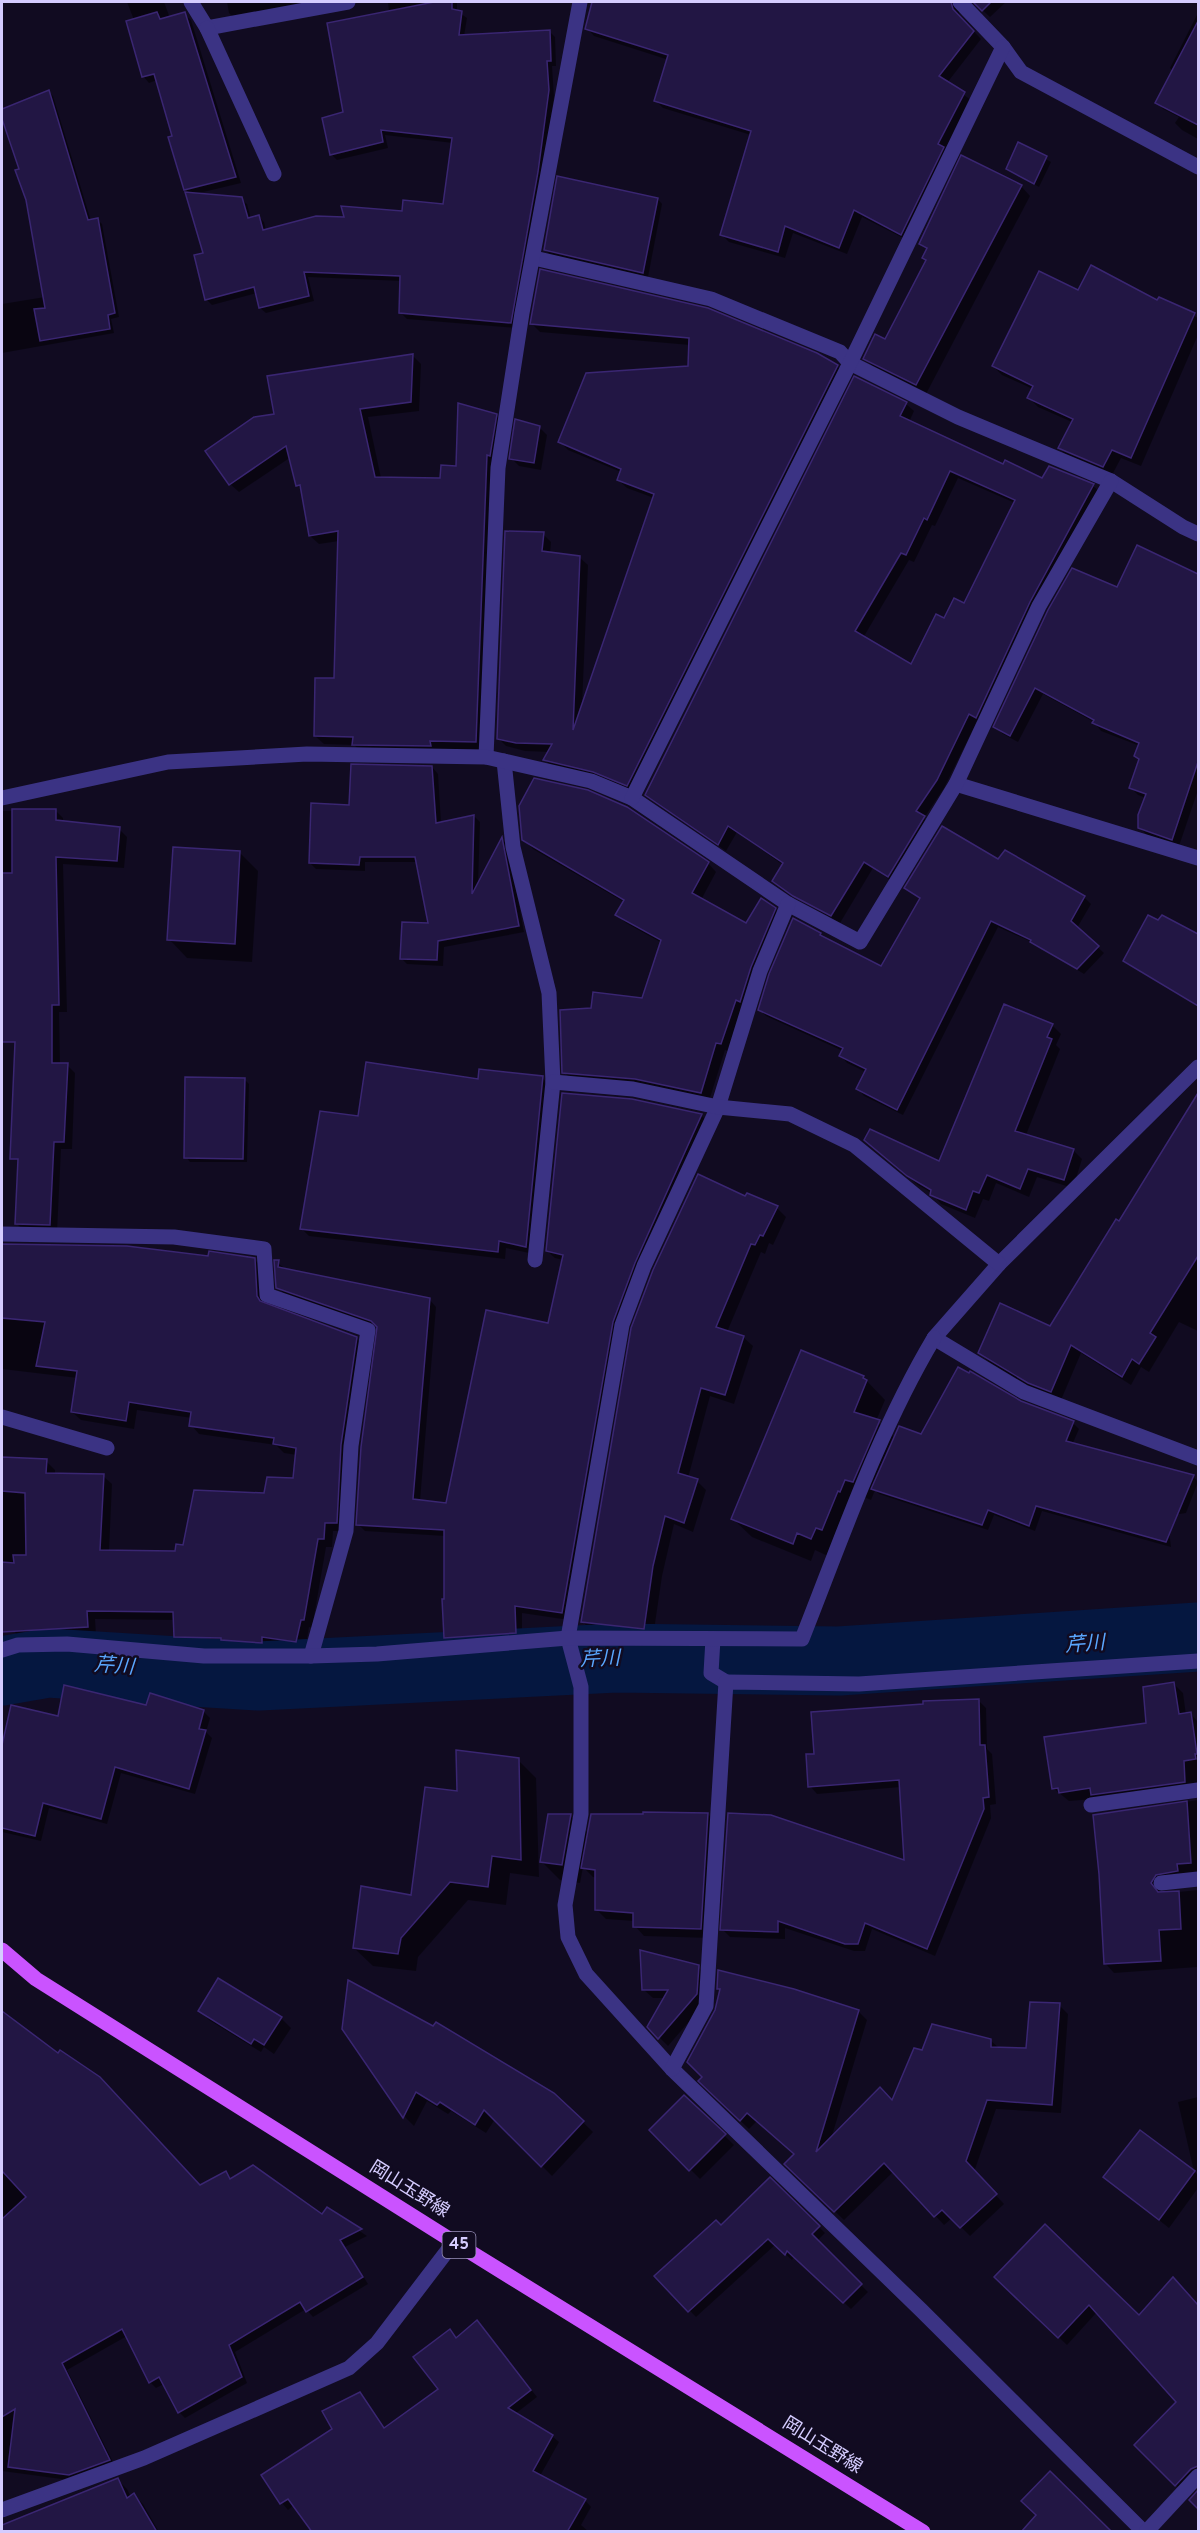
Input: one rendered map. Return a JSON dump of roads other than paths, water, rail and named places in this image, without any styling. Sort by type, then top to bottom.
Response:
[{"type":"main road","name":"岡山玉野線","points":[[2,1950],[36,1978],[454,2242],[923,2532]]},
{"type":"street","points":[[191,2],[207,28],[274,174]]},
{"type":"street","points":[[207,28],[348,2]]},
{"type":"street","points":[[486,757],[498,468],[522,313],[580,2]]},
{"type":"street","points":[[960,2],[1003,48],[1021,72],[1198,166]]},
{"type":"street","points":[[632,798],[850,363],[1003,48]]},
{"type":"street","points":[[534,258],[711,299],[840,352],[850,363],[957,417],[1110,481],[1198,534]]},
{"type":"street","points":[[2,798],[168,762],[308,754],[486,757],[591,781],[632,798],[788,904],[860,942],[956,784],[1039,606],[1110,481]]},
{"type":"street","points":[[504,761],[513,847],[549,993],[553,1082],[535,1260]]},
{"type":"street","points":[[956,784],[1198,858]]},
{"type":"street","points":[[788,904],[760,971],[718,1107],[644,1266],[622,1326],[568,1638],[581,1687],[581,1814],[566,1905],[568,1937],[586,1974],[672,2069],[921,2310],[1145,2532],[1198,2476]]},
{"type":"street","points":[[2,1650],[18,1646],[67,1644],[204,1656],[311,1656],[377,1654],[568,1638],[802,1639],[876,1454],[909,1379],[933,1338],[999,1264],[1198,1067]]},
{"type":"street","points":[[553,1082],[633,1089],[718,1107],[790,1114],[854,1145],[999,1264]]},
{"type":"street","points":[[2,1234],[174,1237],[264,1249],[267,1295],[368,1330],[351,1446],[346,1531],[311,1656]]},
{"type":"street","points":[[933,1338],[1024,1392],[1198,1458]]},
{"type":"street","points":[[2,1417],[107,1448]]},
{"type":"street","points":[[713,1639],[711,1673],[726,1682],[859,1684],[1198,1661]]},
{"type":"street","points":[[672,2069],[706,2006],[726,1682]]},
{"type":"street","points":[[1091,1804],[1198,1790]]},
{"type":"street","points":[[1161,1883],[1198,1880]]},
{"type":"street","points":[[2,2510],[144,2458],[349,2368],[377,2343],[454,2242]]},
{"type":"waterway","name":"芹川","points":[[2,1671],[48,1663],[259,1676],[616,1658],[839,1661],[1198,1637]]}]
